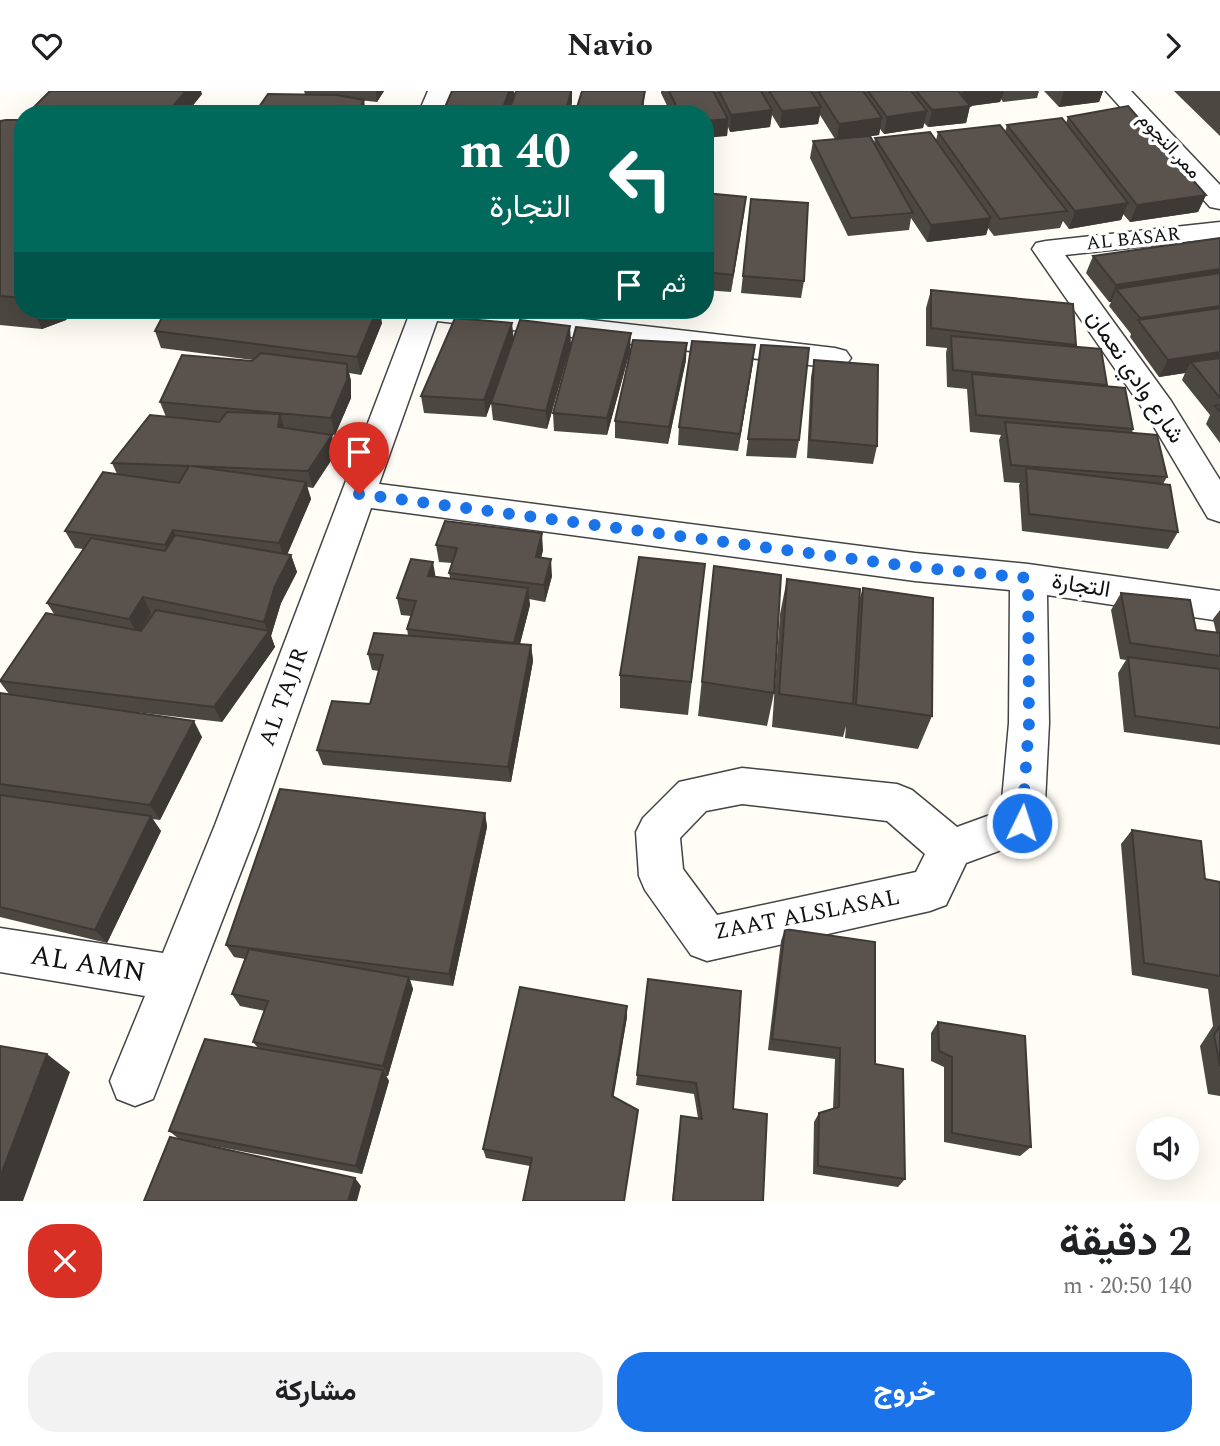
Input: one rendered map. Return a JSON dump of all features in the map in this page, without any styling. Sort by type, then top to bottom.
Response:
[{"type":"street","name":"ممر النجوم","points":[[1118,91],[1220,201]]},
{"type":"street","name":"AL BASAR","points":[[1046,249],[1220,230]]},
{"type":"street","name":"شارع وادي نعمان","points":[[1046,249],[1160,408],[1220,509]]},
{"type":"street","name":"AL TAJIR","points":[[135,1081],[237,825],[423,319]]},
{"type":"street","name":"AL TAJIR","points":[[503,319],[835,358]]},
{"type":"street","name":"التجارة","points":[[359,494],[915,567],[1028,578],[1220,606]]},
{"type":"street","points":[[951,849],[1022,823],[1029,723],[1028,578]]},
{"type":"street","name":"ZAAT ALSLASAL","points":[[742,786],[897,803],[951,849],[930,890],[707,939],[660,876],[657,832],[694,795],[742,786]]},
{"type":"street","name":"AL AMN","points":[[0,950],[176,978]]},
{"type":"building","points":[[50,91],[186,91],[174,105],[36,105]]},
{"type":"building","points":[[452,91],[509,91],[504,105],[446,105]]},
{"type":"building","points":[[516,91],[571,91],[567,105],[511,105]]},
{"type":"building","points":[[582,91],[645,91],[642,105],[578,105]]},
{"type":"building","points":[[669,91],[713,91],[728,119],[714,120],[714,105],[676,105]]},
{"type":"building","points":[[719,91],[761,91],[772,110],[731,115]]},
{"type":"building","points":[[769,91],[811,91],[821,107],[782,111]]},
{"type":"building","points":[[818,91],[863,91],[882,118],[839,124]]},
{"type":"building","points":[[868,91],[911,91],[927,111],[887,117]]},
{"type":"building","points":[[916,91],[958,91],[970,106],[932,110]]},
{"type":"building","points":[[268,94],[337,95],[364,100],[362,105],[260,105]]},
{"type":"building","points":[[1128,106],[1206,195],[1137,205],[1068,117]]},
{"type":"building","points":[[1062,118],[1128,203],[1075,211],[1007,125]]},
{"type":"building","points":[[14,120],[14,297],[0,296],[0,121]]},
{"type":"building","points":[[1000,125],[1067,211],[1000,219],[938,132]]},
{"type":"building","points":[[930,132],[991,218],[931,225],[875,138]]},
{"type":"building","points":[[870,136],[913,213],[851,218],[813,141]]},
{"type":"building","points":[[714,194],[746,197],[733,275],[714,273]]},
{"type":"building","points":[[751,199],[808,203],[804,281],[743,276]]},
{"type":"building","points":[[1220,238],[1220,269],[1116,285],[1093,256]]},
{"type":"building","points":[[1220,273],[1220,306],[1140,318],[1116,289]]},
{"type":"building","points":[[931,290],[1073,304],[1076,345],[931,328]]},
{"type":"building","points":[[1220,308],[1220,352],[1168,360],[1138,320]]},
{"type":"building","points":[[161,319],[373,319],[357,357],[155,331]]},
{"type":"building","points":[[455,319],[512,323],[484,400],[421,396]]},
{"type":"building","points":[[520,320],[570,326],[546,411],[491,403]]},
{"type":"building","points":[[576,327],[631,333],[607,418],[553,413]]},
{"type":"building","points":[[951,336],[1101,349],[1107,385],[953,370]]},
{"type":"building","points":[[633,340],[687,343],[669,427],[615,421]]},
{"type":"building","points":[[692,341],[755,345],[740,434],[679,427]]},
{"type":"building","points":[[761,345],[809,348],[799,440],[748,439]]},
{"type":"building","points":[[261,353],[347,364],[347,380],[331,418],[160,402],[182,355],[252,361]]},
{"type":"building","points":[[1220,358],[1220,398],[1191,362]]},
{"type":"building","points":[[814,360],[878,365],[877,446],[810,440]]},
{"type":"building","points":[[972,374],[1125,388],[1133,429],[976,415]]},
{"type":"building","points":[[227,412],[280,414],[278,427],[332,435],[308,471],[191,466],[306,482],[279,543],[173,530],[165,545],[65,531],[103,472],[179,483],[189,466],[112,463],[150,415],[219,422]]},
{"type":"building","points":[[1005,422],[1157,435],[1167,477],[1011,465]]},
{"type":"building","points":[[1026,468],[1170,485],[1178,532],[1029,514]]},
{"type":"building","points":[[445,521],[542,533],[536,557],[551,559],[544,585],[449,573],[457,548],[436,545]]},
{"type":"building","points":[[175,535],[291,555],[275,586],[264,622],[143,597],[129,619],[47,603],[91,538],[165,551]]},
{"type":"building","points":[[639,557],[705,564],[691,682],[620,675]]},
{"type":"building","points":[[411,559],[433,562],[428,576],[528,588],[514,643],[407,629],[416,601],[397,598]]},
{"type":"building","points":[[714,566],[781,575],[774,693],[702,682]]},
{"type":"building","points":[[787,579],[860,589],[853,704],[779,694]]},
{"type":"building","points":[[863,588],[933,598],[932,716],[856,705]]},
{"type":"building","points":[[1121,593],[1190,600],[1196,630],[1220,633],[1220,656],[1130,643]]},
{"type":"building","points":[[156,610],[269,631],[214,707],[0,681],[46,613],[141,631]]},
{"type":"building","points":[[374,633],[531,645],[508,767],[317,750],[332,701],[370,704],[383,655],[368,654]]},
{"type":"building","points":[[1128,657],[1220,669],[1220,728],[1135,716]]},
{"type":"building","points":[[0,693],[194,721],[150,805],[0,784]]},
{"type":"building","points":[[280,789],[485,813],[449,974],[226,945]]},
{"type":"building","points":[[0,795],[151,816],[95,930],[0,907]]},
{"type":"building","points":[[1132,830],[1201,841],[1205,879],[1220,882],[1220,976],[1144,963]]},
{"type":"building","points":[[785,929],[875,942],[875,1064],[903,1069],[905,1179],[818,1166],[819,1113],[839,1107],[840,1048],[772,1039]]},
{"type":"building","points":[[249,949],[409,977],[383,1066],[253,1042],[268,1001],[232,994]]},
{"type":"building","points":[[648,979],[741,991],[733,1109],[767,1114],[763,1201],[673,1201],[681,1116],[702,1119],[696,1083],[637,1075]]},
{"type":"building","points":[[520,987],[627,1006],[612,1096],[638,1110],[624,1201],[523,1201],[532,1158],[483,1149]]},
{"type":"building","points":[[938,1022],[1025,1036],[1031,1147],[952,1133],[952,1057],[939,1051]]},
{"type":"building","points":[[1220,1026],[1220,1066],[1214,1035]]},
{"type":"building","points":[[205,1039],[383,1070],[356,1166],[169,1131]]},
{"type":"building","points":[[0,1046],[47,1054],[0,1177]]},
{"type":"building","points":[[170,1137],[355,1178],[348,1201],[144,1201]]},
{"type":"route","points":[[359,494],[915,567],[1028,578],[1029,723],[1022,823]]}]
